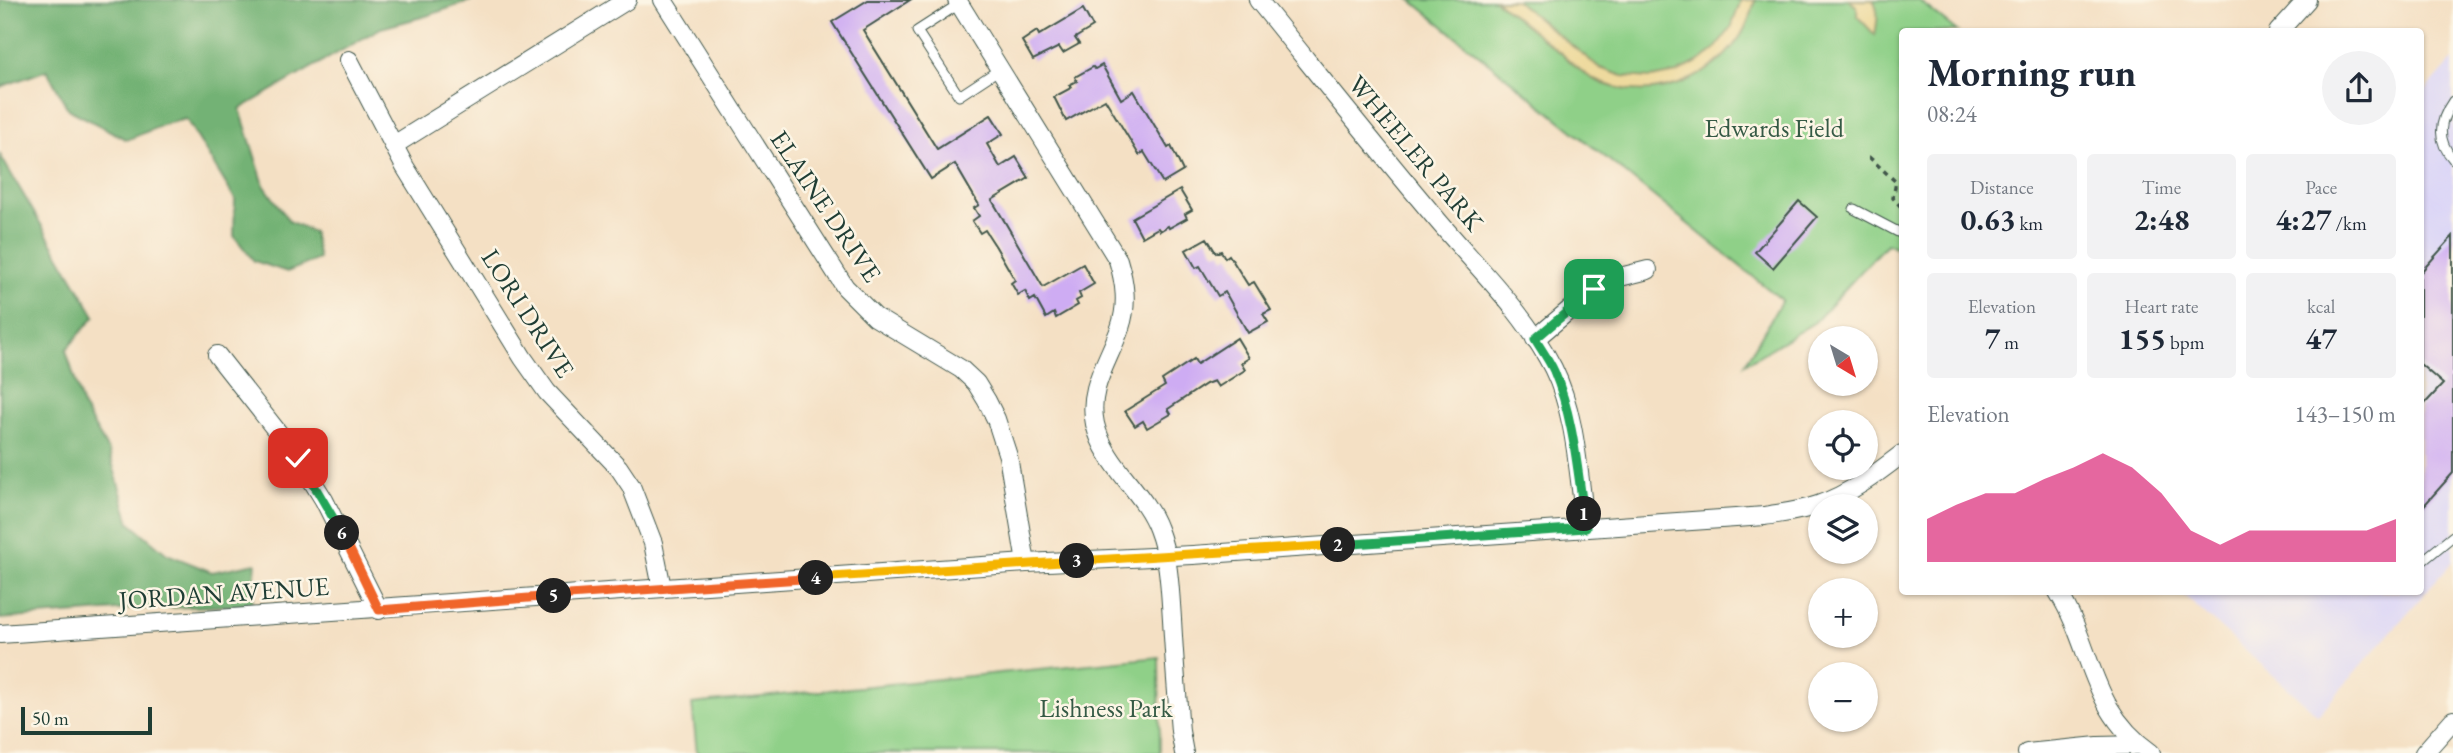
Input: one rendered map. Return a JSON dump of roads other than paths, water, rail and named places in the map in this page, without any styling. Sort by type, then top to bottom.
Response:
[{"type":"street","points":[[394,145],[627,0]]},
{"type":"street","name":"ELAINE DRIVE","points":[[663,0],[845,287],[875,317],[961,369],[976,383],[996,419],[1008,456],[1026,563]]},
{"type":"street","name":"WHEELER PARK","points":[[1258,0],[1382,155],[1492,283],[1535,339],[1553,368],[1566,407],[1586,528]]},
{"type":"street","points":[[2281,28],[2303,1]]},
{"type":"street","points":[[958,2],[1118,260],[1124,279],[1124,313],[1120,328],[1095,387],[1095,425],[1114,464],[1158,529],[1165,556],[1184,753]]},
{"type":"street","name":"LORI DRIVE","points":[[349,60],[394,145],[523,358],[547,392],[620,468],[640,505],[653,543],[663,588]]},
{"type":"street","points":[[1535,339],[1594,289],[1620,277],[1648,270]]},
{"type":"street","points":[[217,355],[298,458],[324,500],[379,610]]},
{"type":"street","name":"JORDAN AVENUE","points":[[0,634],[379,610],[1026,563],[1765,516],[1815,506],[1860,486],[1899,456]]},
{"type":"street","points":[[2060,595],[2073,621],[2101,697],[2111,713],[2146,749]]},
{"type":"street","points":[[2424,753],[2453,720]]},
{"type":"street","points":[[2026,753],[2098,746],[2146,749]]},
{"type":"lane","points":[[958,2],[917,31],[959,96],[1000,69]]},
{"type":"lane","points":[[2453,101],[2441,122],[2444,148],[2453,159]]},
{"type":"lane","points":[[1854,209],[1899,232]]},
{"type":"lane","points":[[2424,560],[2453,536]]},
{"type":"park label","name":"Edwards Field","points":[[1774,128]]},
{"type":"park label","name":"Lishness Park","points":[[1106,708]]}]
